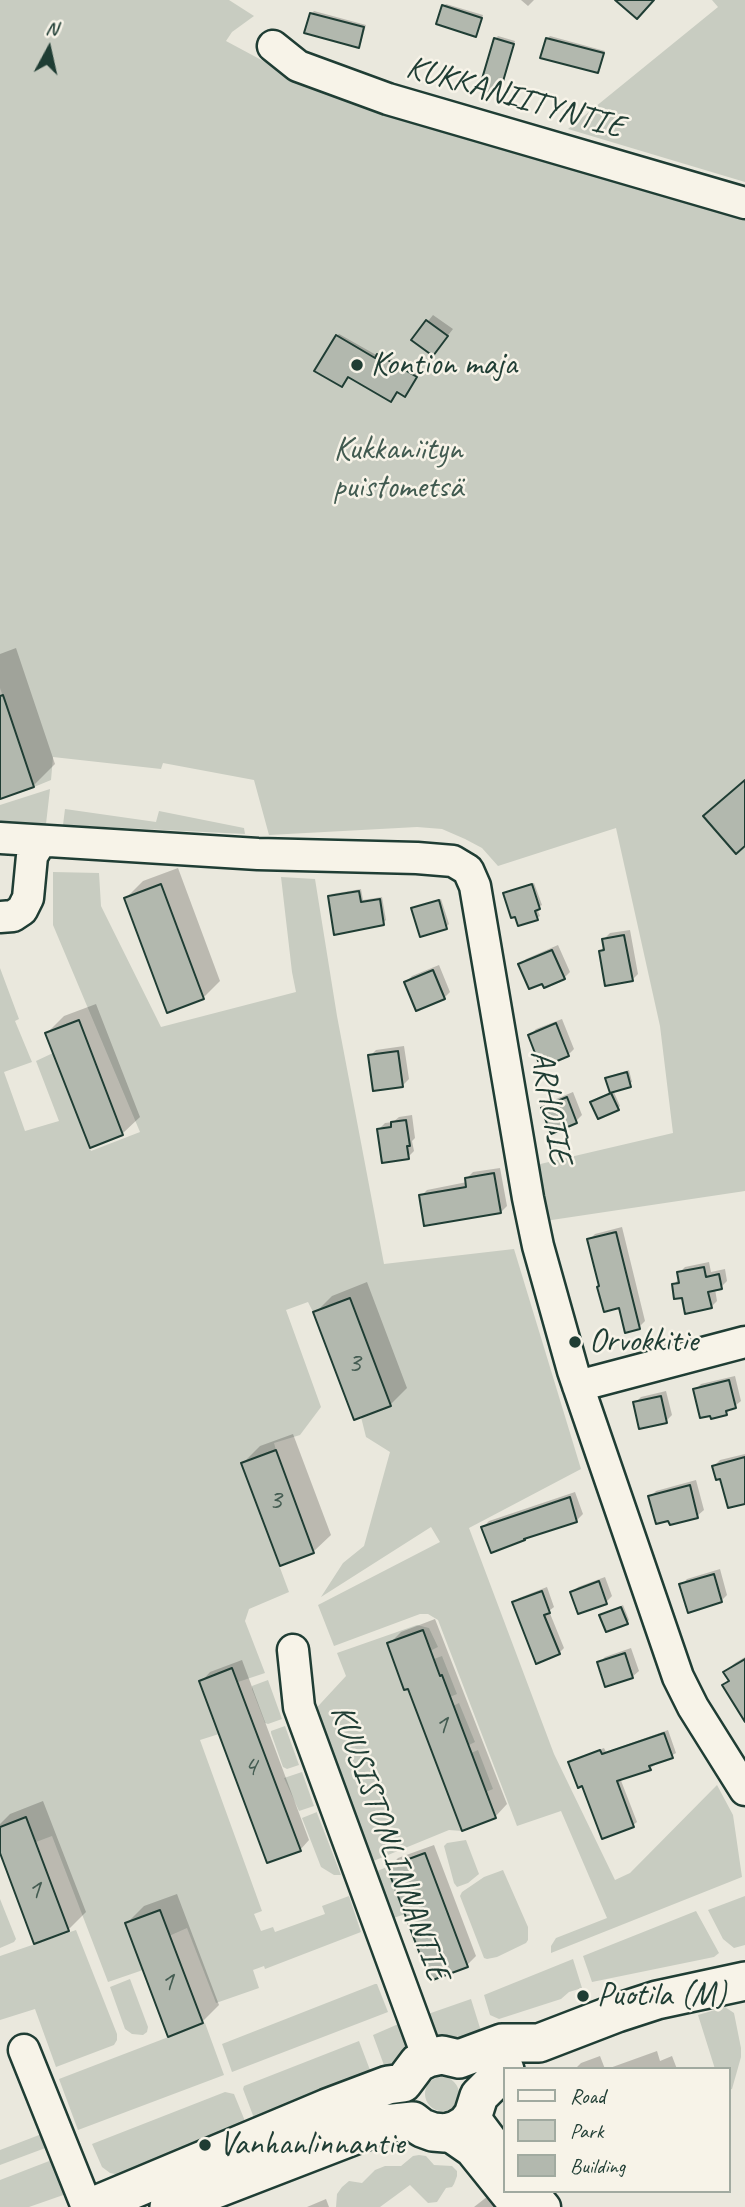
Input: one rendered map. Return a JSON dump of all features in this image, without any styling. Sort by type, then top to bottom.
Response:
[{"type":"main road","points":[[89,2207],[327,2108],[387,2085],[403,2083],[418,2063],[502,2043],[539,2043],[617,2012],[657,2000],[745,1981]]},
{"type":"main road","points":[[510,2067],[526,2058],[539,2043]]},
{"type":"main road","points":[[169,2207],[384,2124],[453,2116],[504,2071]]},
{"type":"street","name":"KUKKANIITYNTIE","points":[[273,46],[298,66],[388,99],[745,203]]},
{"type":"street","name":"ARHOTIE","points":[[0,838],[258,854],[417,858],[453,861],[468,870],[475,886],[530,1210],[578,1386],[678,1677],[693,1707],[743,1780]]},
{"type":"street","points":[[0,917],[13,916],[22,910],[28,898],[32,856],[41,841]]},
{"type":"street","points":[[578,1386],[745,1342]]},
{"type":"street","name":"KUUSISTONLINNANTIE","points":[[293,1650],[299,1707],[443,2058]]},
{"type":"street","points":[[24,2050],[89,2207]]},
{"type":"street","points":[[443,2058],[472,2071],[453,2116]]},
{"type":"street","points":[[403,2083],[406,2109],[453,2116],[504,2157]]},
{"type":"street","points":[[453,2116],[471,2151],[504,2192]]},
{"type":"street","points":[[505,2193],[516,2207]]},
{"type":"street","points":[[534,2193],[545,2207]]},
{"type":"green space","name":"Kukkaniityn puistometsä","points":[[0,0],[229,0],[254,16],[232,32],[226,41],[267,63],[359,101],[745,211],[745,1191],[545,1221],[536,1165],[673,1133],[660,1026],[616,828],[498,866],[482,848],[442,829],[417,827],[269,835],[254,780],[163,763],[161,769],[53,757],[51,780],[34,787],[0,688]]},
{"type":"green space","points":[[712,0],[745,0],[745,182],[568,129],[718,7]]},
{"type":"green space","points":[[50,789],[46,824],[0,821],[0,805]]},
{"type":"green space","points":[[65,809],[156,822],[159,811],[244,828],[245,834],[63,825]]},
{"type":"green space","points":[[53,872],[99,873],[101,906],[161,1027],[296,992],[281,877],[315,879],[337,1016],[384,1264],[514,1249],[581,1469],[469,1528],[554,1754],[615,1880],[630,1873],[717,1785],[733,1815],[742,1877],[551,1953],[551,1946],[556,1938],[607,1918],[561,1811],[517,1826],[438,1620],[428,1614],[420,1614],[334,1646],[318,1605],[440,1542],[431,1527],[321,1597],[343,1563],[364,1546],[390,1452],[366,1437],[361,1417],[391,1406],[350,1299],[313,1312],[308,1302],[286,1310],[321,1407],[300,1435],[274,1443],[276,1450],[241,1463],[289,1592],[249,1609],[245,1621],[265,1673],[238,1682],[232,1668],[199,1681],[219,1734],[200,1740],[262,1911],[254,1914],[261,1931],[273,1927],[275,1932],[325,1914],[322,1906],[349,1896],[361,1932],[265,1969],[264,1966],[253,1970],[259,1988],[216,2003],[187,1928],[169,1936],[159,1910],[125,1923],[143,1970],[108,1982],[52,1836],[36,1842],[26,1817],[0,1827],[0,968],[19,1019],[15,1021],[32,1062],[4,1072],[25,1131],[59,1121],[36,1061],[53,1053],[91,1151],[140,1132],[53,925]]},
{"type":"green space","points":[[417,1625],[429,1628],[438,1647],[430,1651],[387,1644],[404,1689],[408,1689],[462,1831],[449,1830],[366,1864],[309,1716],[346,1676],[337,1653]]},
{"type":"green space","points":[[442,1656],[457,1694],[450,1697],[434,1659]]},
{"type":"green space","points":[[268,1680],[282,1719],[268,1724],[265,1723],[252,1686]]},
{"type":"green space","points":[[459,1703],[475,1742],[469,1745],[453,1706]]},
{"type":"green space","points":[[285,1726],[299,1765],[287,1769],[283,1767],[271,1733]]},
{"type":"green space","points":[[478,1750],[493,1789],[486,1792],[471,1753]]},
{"type":"green space","points":[[302,1772],[314,1806],[299,1811],[284,1778]]},
{"type":"green space","points":[[317,1812],[341,1875],[334,1875],[321,1867],[302,1818]]},
{"type":"green space","points":[[466,1840],[479,1874],[468,1883],[457,1887],[444,1846],[447,1843]]},
{"type":"green space","points":[[387,1867],[405,1914],[388,1920],[370,1874]]},
{"type":"green space","points":[[503,1870],[528,1927],[528,1940],[497,1957],[487,1959],[484,1958],[460,1896],[484,1877]]},
{"type":"green space","points":[[745,1896],[745,1945],[734,1948],[723,1939],[708,1910]]},
{"type":"green space","points":[[0,1899],[16,1939],[0,1948]]},
{"type":"green space","points":[[696,1911],[719,1953],[714,1957],[592,1982],[583,1956]]},
{"type":"green space","points":[[76,1930],[117,2040],[114,2045],[56,2067],[35,2009],[0,2020],[0,1956]]},
{"type":"green space","points":[[573,1959],[582,1988],[569,1992],[561,1999],[499,2019],[490,2015],[484,1995]]},
{"type":"green space","points":[[130,1979],[148,2027],[143,2035],[132,2034],[125,2029],[110,1987]]},
{"type":"green space","points":[[375,1984],[388,2012],[232,2072],[222,2044]]},
{"type":"green space","points":[[471,1999],[485,2044],[442,2042],[430,2024],[428,2014]]},
{"type":"green space","points":[[725,2007],[734,2013],[741,2057],[732,2089],[731,2067],[714,2067],[698,2015]]},
{"type":"green space","points":[[403,2022],[412,2053],[389,2079],[373,2035]]},
{"type":"green space","points":[[205,2023],[224,2075],[78,2130],[59,2079]]},
{"type":"green space","points":[[359,2041],[370,2070],[369,2077],[257,2121],[254,2118],[244,2086]]},
{"type":"green space","points":[[442,2077],[454,2082],[459,2094],[454,2106],[442,2111],[430,2106],[425,2094],[430,2082]]},
{"type":"green space","points":[[225,2092],[234,2094],[247,2126],[120,2175],[110,2173],[102,2167],[92,2144]]},
{"type":"green space","points":[[47,2132],[48,2147],[0,2165],[0,2150]]},
{"type":"green space","points":[[413,2156],[426,2156],[434,2165],[452,2166],[457,2171],[454,2184],[446,2188],[437,2202],[428,2203],[410,2185],[380,2207],[336,2207],[337,2194],[349,2181],[362,2183],[375,2170],[385,2166],[401,2166]]},
{"type":"green space","points":[[57,2158],[69,2193],[29,2207],[0,2207],[0,2180]]},
{"type":"building","points":[[615,0],[654,0],[637,19]]},
{"type":"building","points":[[442,5],[482,18],[476,37],[436,24]]},
{"type":"building","points":[[310,13],[364,27],[359,48],[304,33]]},
{"type":"building","points":[[494,38],[514,44],[499,95],[479,89]]},
{"type":"building","points":[[546,38],[604,53],[598,73],[540,58]]},
{"type":"building","points":[[426,320],[448,336],[433,356],[411,340]]},
{"type":"building","name":"Kontion maja","points":[[336,335],[375,358],[377,354],[417,377],[405,397],[397,392],[391,402],[348,377],[342,387],[314,371]]},
{"type":"building","points":[[3,695],[34,787],[0,799],[0,696]]},
{"type":"building","points":[[745,780],[745,846],[736,854],[703,816]]},
{"type":"building","points":[[161,884],[204,999],[167,1013],[124,898]]},
{"type":"building","points":[[532,884],[540,909],[535,911],[538,920],[518,926],[515,917],[511,918],[503,893]]},
{"type":"building","points":[[359,891],[361,902],[380,899],[384,925],[334,935],[328,896]]},
{"type":"building","points":[[439,900],[447,929],[420,937],[411,908]]},
{"type":"building","points":[[624,935],[633,981],[605,986],[599,951],[604,950],[602,939]]},
{"type":"building","points":[[552,950],[565,979],[544,988],[542,984],[529,989],[518,964]]},
{"type":"building","points":[[433,970],[445,999],[416,1011],[404,982]]},
{"type":"building","points":[[79,1020],[123,1135],[90,1148],[45,1033]]},
{"type":"building","points":[[556,1023],[569,1056],[550,1064],[547,1057],[538,1061],[528,1035]]},
{"type":"building","points":[[398,1051],[403,1087],[373,1091],[368,1055]]},
{"type":"building","points":[[627,1072],[631,1087],[610,1093],[605,1078]]},
{"type":"building","points":[[611,1093],[619,1110],[598,1119],[590,1102]]},
{"type":"building","points":[[567,1097],[577,1123],[551,1134],[541,1108]]},
{"type":"building","points":[[406,1120],[409,1159],[382,1163],[377,1129],[391,1127],[391,1122]]},
{"type":"building","points":[[494,1173],[501,1213],[424,1226],[419,1195],[466,1187],[465,1178]]},
{"type":"building","points":[[616,1232],[640,1329],[625,1333],[619,1308],[604,1312],[587,1239]]},
{"type":"building","points":[[704,1267],[706,1277],[719,1274],[722,1289],[708,1292],[712,1308],[685,1314],[682,1298],[674,1299],[672,1284],[679,1283],[677,1272]]},
{"type":"building","points":[[350,1298],[391,1406],[354,1420],[313,1312]]},
{"type":"building","points":[[729,1380],[736,1408],[726,1411],[727,1415],[711,1419],[710,1416],[700,1418],[693,1389]]},
{"type":"building","points":[[661,1396],[667,1423],[639,1429],[633,1402]]},
{"type":"building","points":[[276,1450],[314,1553],[280,1566],[241,1463]]},
{"type":"building","points":[[745,1457],[745,1504],[728,1508],[720,1479],[716,1480],[712,1466]]},
{"type":"building","points":[[690,1485],[698,1518],[670,1525],[668,1521],[656,1524],[648,1496]]},
{"type":"building","points":[[570,1497],[577,1522],[491,1553],[481,1527]]},
{"type":"building","points":[[714,1574],[722,1602],[688,1613],[679,1584]]},
{"type":"building","points":[[599,1581],[607,1604],[578,1614],[570,1592]]},
{"type":"building","points":[[542,1591],[550,1613],[544,1615],[560,1654],[536,1664],[512,1602]]},
{"type":"building","points":[[621,1607],[628,1624],[606,1632],[599,1615]]},
{"type":"building","points":[[423,1630],[496,1818],[462,1831],[408,1689],[404,1690],[387,1643]]},
{"type":"building","points":[[625,1653],[633,1678],[605,1687],[597,1662]]},
{"type":"building","points":[[745,1659],[745,1722],[722,1685],[729,1681],[723,1672]]},
{"type":"building","points":[[232,1668],[301,1851],[267,1863],[199,1681]]},
{"type":"building","points":[[664,1733],[673,1758],[649,1766],[651,1770],[617,1781],[634,1827],[602,1839],[582,1786],[578,1788],[568,1762],[600,1750],[602,1754]]},
{"type":"building","points":[[26,1817],[69,1931],[34,1944],[0,1853],[0,1827]]},
{"type":"building","points":[[425,1853],[468,1967],[430,1981],[387,1867]]},
{"type":"building","points":[[160,1910],[203,2023],[168,2037],[125,1923]]},
{"type":"place","name":"Kontion maja","points":[[357,365]]},
{"type":"place","name":"Orvokkitie","points":[[575,1342]]},
{"type":"place","name":"Puotila (M)","points":[[583,1996]]},
{"type":"place","name":"Vanhanlinnantie","points":[[205,2145]]}]
